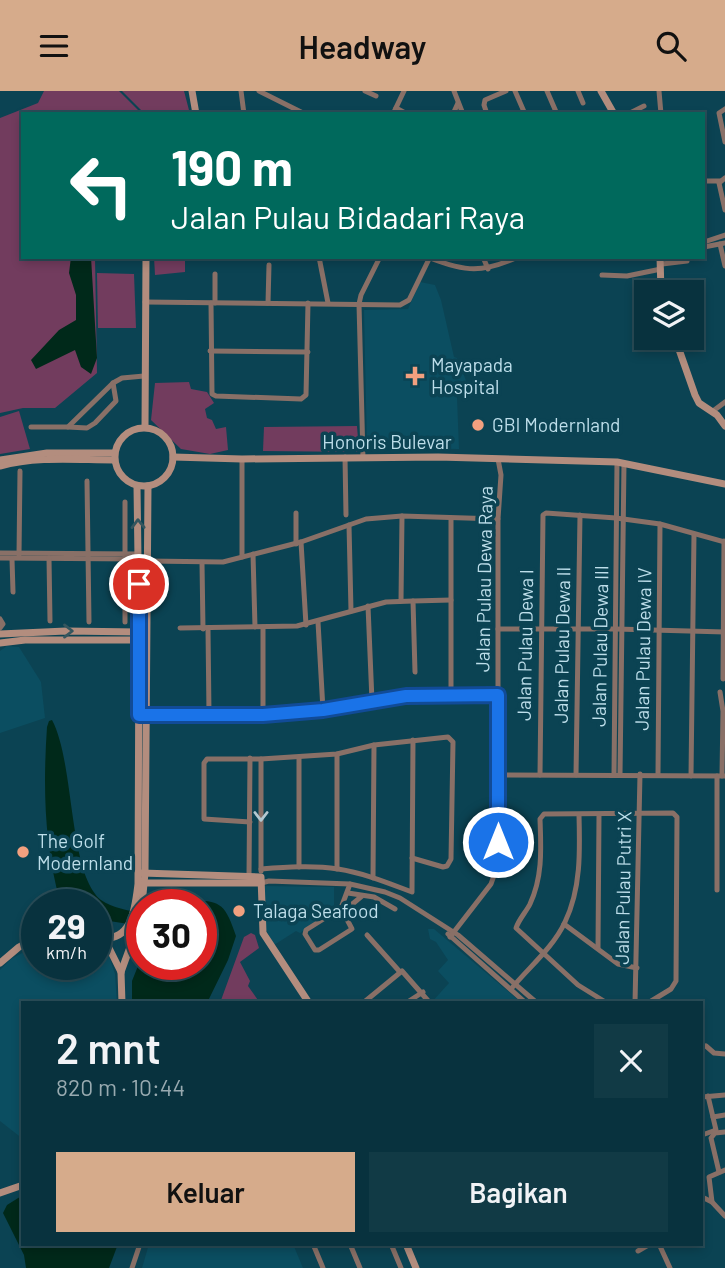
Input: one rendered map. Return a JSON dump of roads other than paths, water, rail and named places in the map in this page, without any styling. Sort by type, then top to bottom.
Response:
[{"type":"street","points":[[192,91],[196,112]]},
{"type":"street","points":[[241,91],[244,112]]},
{"type":"street","points":[[259,91],[301,112]]},
{"type":"street","points":[[366,91],[376,96]]},
{"type":"street","points":[[394,111],[404,91]]},
{"type":"street","points":[[454,91],[462,112]]},
{"type":"street","points":[[486,112],[484,105],[489,98],[506,91]]},
{"type":"street","points":[[515,91],[524,112]]},
{"type":"street","points":[[547,91],[556,112]]},
{"type":"street","points":[[578,91],[583,103]]},
{"type":"street","points":[[601,91],[613,112]]},
{"type":"street","points":[[659,91],[662,112]]},
{"type":"street","points":[[454,112],[458,103]]},
{"type":"street","points":[[632,112],[644,106]]},
{"type":"street","points":[[725,109],[719,113],[725,142]]},
{"type":"street","points":[[705,181],[723,179],[725,209]]},
{"type":"street","points":[[705,242],[725,235]]},
{"type":"street","points":[[705,247],[723,243],[725,266]]},
{"type":"street","points":[[145,428],[146,259]]},
{"type":"street","points":[[319,259],[328,303]]},
{"type":"street","points":[[363,457],[359,304],[379,259]]},
{"type":"street","points":[[145,302],[394,306],[405,303],[412,294],[430,259]]},
{"type":"street","points":[[433,259],[462,269],[488,269],[513,259]]},
{"type":"street","points":[[483,259],[488,269]]},
{"type":"street","points":[[602,275],[627,276],[661,264],[687,261]]},
{"type":"street","points":[[268,303],[269,265]]},
{"type":"street","points":[[215,274],[210,351],[210,392],[214,396],[301,399],[306,395],[309,303]]},
{"type":"street","points":[[679,350],[699,403],[713,411],[725,426]]},
{"type":"street","points":[[210,351],[308,352]]},
{"type":"street","points":[[68,426],[122,377],[144,376]]},
{"type":"street","points":[[32,427],[87,428],[116,401],[113,383]]},
{"type":"street","points":[[713,411],[725,403]]},
{"type":"street","points":[[145,428],[165,437],[173,457],[172,465],[163,479],[148,486],[137,486],[122,477],[114,457],[118,442],[127,433],[145,428]]},
{"type":"street","points":[[0,460],[36,454],[114,457]]},
{"type":"street","points":[[0,466],[27,460],[114,457]]},
{"type":"street","name":"Honoris Bulevar","points":[[173,457],[363,457],[621,463],[725,484]]},
{"type":"street","points":[[345,457],[346,515]]},
{"type":"street","points":[[242,459],[242,557]]},
{"type":"street","name":"Jalan Pulau Dewa Raya","points":[[451,934],[495,876],[498,864],[498,519],[501,475],[498,459]]},
{"type":"street","name":"Jalan Pulau Dewa III","points":[[619,629],[616,518],[621,463]]},
{"type":"street","name":"Jalan Pulau Dewa III","points":[[617,775],[624,519],[621,463]]},
{"type":"street","points":[[13,592],[20,471]]},
{"type":"street","points":[[87,481],[89,622]]},
{"type":"street","points":[[137,486],[141,558],[141,889]]},
{"type":"street","points":[[142,715],[139,636],[141,558],[148,486]]},
{"type":"street","points":[[125,502],[125,622]]},
{"type":"street","points":[[296,513],[306,625]]},
{"type":"street","name":"Jalan Pulau Dewa I","points":[[540,775],[543,515],[580,515]]},
{"type":"street","points":[[580,515],[660,524],[725,541],[724,677]]},
{"type":"street","name":"Jalan Pulau Dewa II","points":[[576,775],[580,515]]},
{"type":"street","points":[[0,558],[88,555],[202,563],[242,557],[299,543],[366,519],[402,516],[498,519]]},
{"type":"street","points":[[401,601],[402,516]]},
{"type":"street","points":[[450,694],[451,518]]},
{"type":"street","name":"Jalan Pulau Dewa IV","points":[[657,774],[660,524]]},
{"type":"street","points":[[349,525],[351,611]]},
{"type":"street","points":[[691,776],[694,534]]},
{"type":"street","points":[[0,552],[17,556]]},
{"type":"street","points":[[253,554],[255,627]]},
{"type":"street","points":[[49,556],[50,621]]},
{"type":"street","points":[[202,563],[209,714]]},
{"type":"street","points":[[180,628],[306,625],[368,606],[401,601],[451,600]]},
{"type":"street","points":[[413,601],[415,672]]},
{"type":"street","points":[[368,606],[372,701]]},
{"type":"street","points":[[0,619],[3,624],[0,628]]},
{"type":"street","points":[[318,622],[323,710]]},
{"type":"street","points":[[263,627],[263,715]]},
{"type":"street","points":[[498,629],[659,629],[725,632]]},
{"type":"street","points":[[0,634],[65,631],[139,636]]},
{"type":"street","points":[[0,643],[139,636]]},
{"type":"street","points":[[717,890],[723,711],[720,692]]},
{"type":"street","points":[[142,715],[263,715],[323,710],[406,696],[498,695]]},
{"type":"street","points":[[250,822],[206,821],[203,816],[205,761],[212,757],[261,759],[337,754],[374,745],[448,737],[452,739],[451,859],[447,866],[443,867],[412,857]]},
{"type":"street","points":[[261,869],[337,869],[412,892],[413,740]]},
{"type":"street","points":[[373,878],[374,745]]},
{"type":"street","points":[[337,754],[337,869]]},
{"type":"street","points":[[299,757],[299,867]]},
{"type":"street","points":[[249,880],[250,758]]},
{"type":"street","points":[[261,759],[263,933],[308,1001]]},
{"type":"street","points":[[497,775],[721,776]]},
{"type":"street","name":"Jalan Pulau Putri X","points":[[635,1001],[640,775]]},
{"type":"street","points":[[604,1001],[578,985],[516,928],[530,906],[541,870],[541,816],[673,813],[677,817],[676,981],[671,989],[651,1001]]},
{"type":"street","points":[[513,987],[544,953],[564,923],[577,882],[580,859],[579,815]]},
{"type":"street","points":[[598,948],[599,815]]},
{"type":"street","points":[[141,873],[350,884],[386,892],[415,905],[513,987],[534,1001]]},
{"type":"street","points":[[141,883],[249,880]]},
{"type":"street","points":[[342,906],[352,929],[315,950],[304,934],[306,930],[342,906],[350,884]]},
{"type":"street","points":[[348,893],[374,897],[396,909]]},
{"type":"street","points":[[342,906],[350,906],[362,896]]},
{"type":"street","points":[[564,923],[618,964],[637,968]]},
{"type":"street","points":[[368,935],[429,1001]]},
{"type":"street","points":[[2,957],[21,946]]},
{"type":"street","points":[[112,954],[121,972]]},
{"type":"street","points":[[121,1001],[121,972],[126,954]]},
{"type":"street","points":[[365,1001],[400,972]]},
{"type":"street","points":[[513,987],[524,1001]]},
{"type":"street","points":[[409,1001],[423,992]]},
{"type":"street","points":[[706,1046],[714,1053],[725,1054]]},
{"type":"street","points":[[716,1131],[705,1097],[725,1095]]},
{"type":"street","points":[[713,1117],[725,1115]]},
{"type":"street","points":[[712,1202],[709,1177],[722,1171],[710,1139],[716,1131]]},
{"type":"street","points":[[703,1135],[725,1132]]},
{"type":"street","points":[[0,1193],[21,1186]]},
{"type":"street","points":[[703,1198],[712,1202],[725,1216]]},
{"type":"street","points":[[132,1268],[139,1246]]},
{"type":"street","points":[[314,1246],[323,1268]]},
{"type":"street","points":[[351,1246],[360,1268]]},
{"type":"street","points":[[392,1246],[401,1268]]},
{"type":"street","points":[[407,1246],[416,1268]]},
{"type":"street","points":[[638,1251],[647,1246]]},
{"type":"street","points":[[660,1246],[670,1268]]},
{"type":"place","name":"Mayapada Hospital","points":[[415,376]]},
{"type":"place","name":"GBI Modernland","points":[[478,425]]},
{"type":"place","name":"The Golf Modernland","points":[[23,852]]},
{"type":"place","name":"Talaga Seafood","points":[[239,911]]}]
